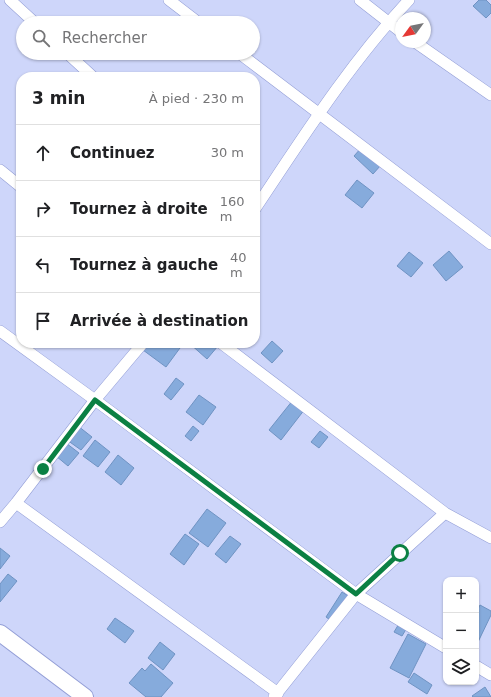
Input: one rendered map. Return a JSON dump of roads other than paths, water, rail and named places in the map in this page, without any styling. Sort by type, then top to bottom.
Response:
[{"type":"main road","points":[[0,634],[85,697]]},
{"type":"street","points":[[10,0],[27,16]]},
{"type":"street","points":[[169,0],[190,16]]},
{"type":"street","points":[[360,0],[395,28]]},
{"type":"street","points":[[260,202],[319,113],[388,23],[409,0]]},
{"type":"street","points":[[424,48],[491,95]]},
{"type":"street","points":[[75,60],[88,72]]},
{"type":"street","points":[[248,60],[491,244]]},
{"type":"street","points":[[0,170],[16,183]]},
{"type":"street","points":[[0,331],[16,343]]},
{"type":"street","points":[[23,348],[356,594],[443,646]]},
{"type":"street","points":[[0,522],[95,400],[139,348]]},
{"type":"street","points":[[228,348],[445,513],[491,538]]},
{"type":"street","points":[[16,503],[276,695],[356,594],[445,513]]},
{"type":"street","points":[[479,668],[491,676]]}]
